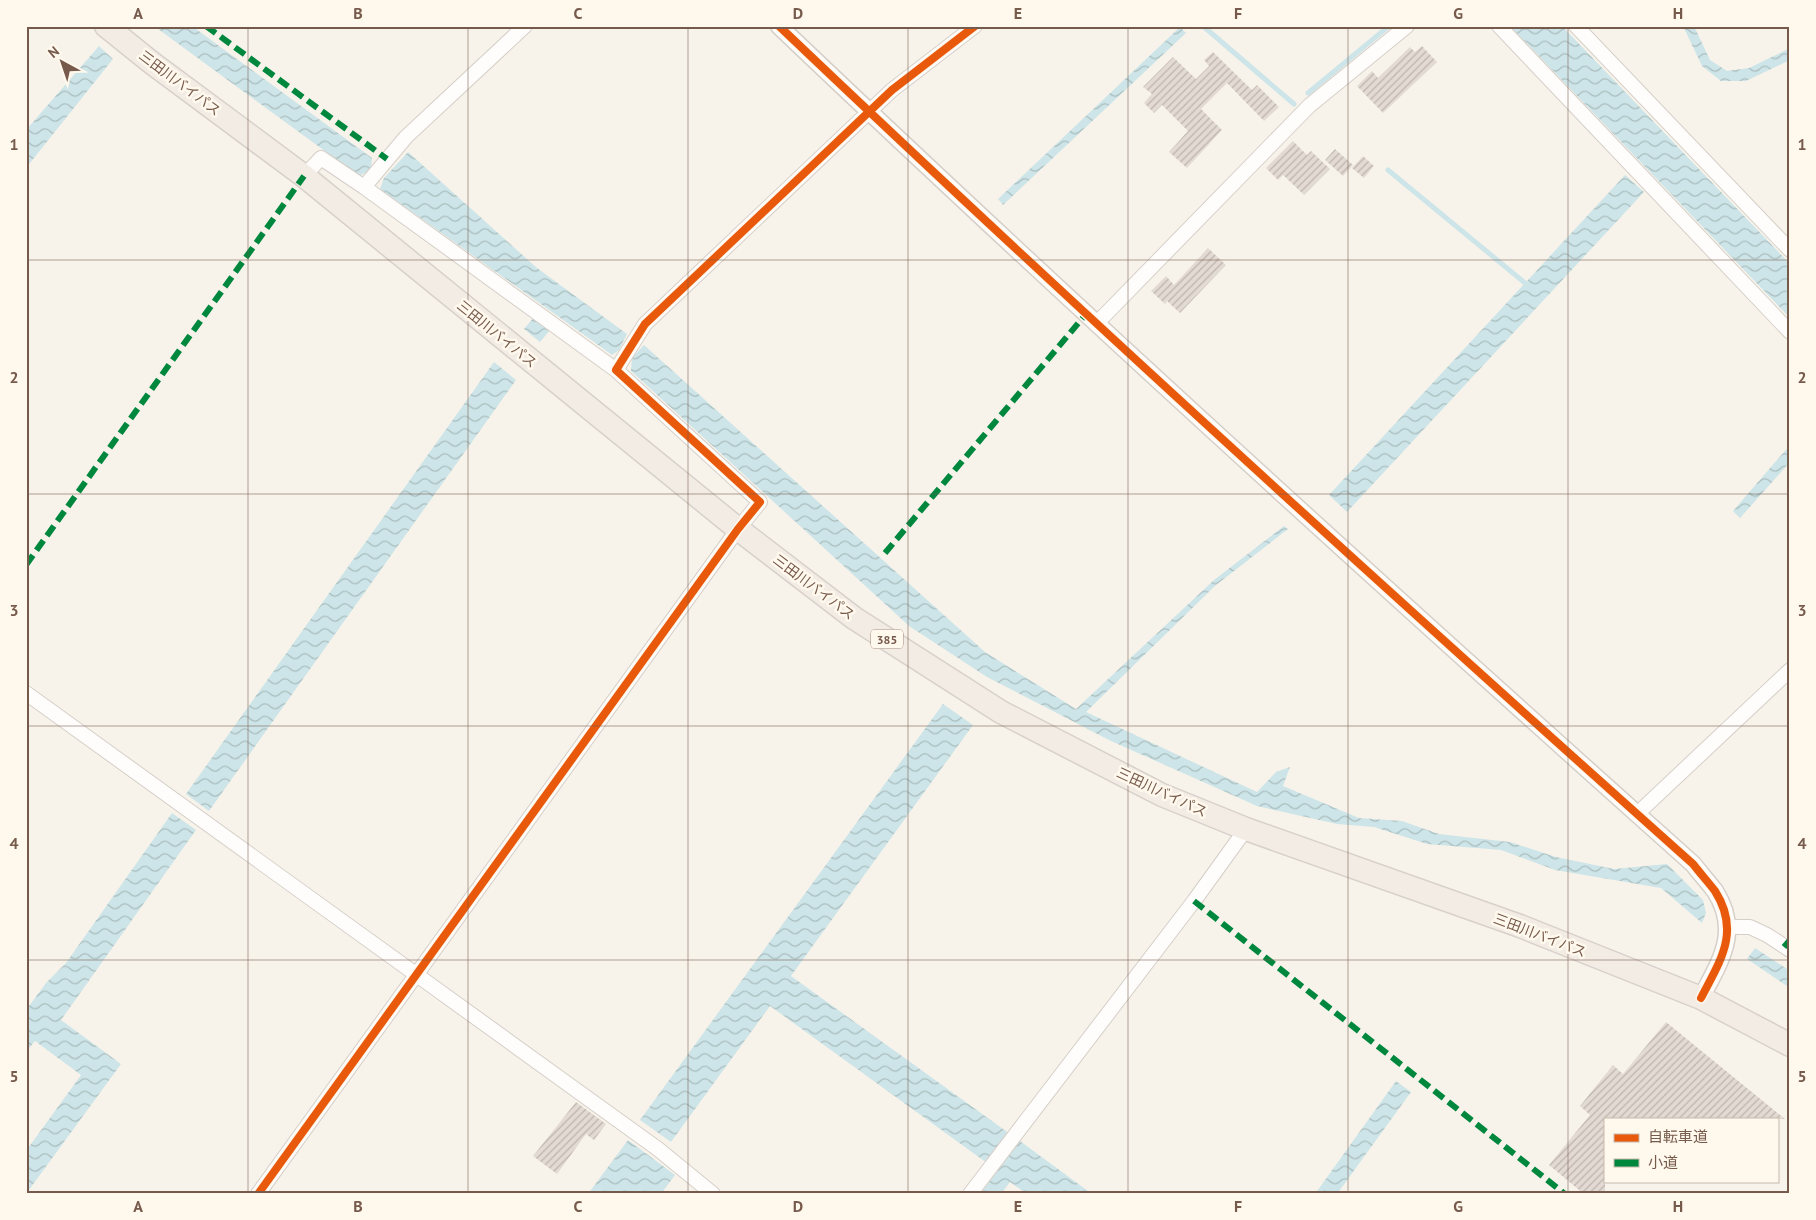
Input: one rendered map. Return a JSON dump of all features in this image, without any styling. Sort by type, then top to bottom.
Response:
[{"type":"highway","name":"三田川バイパス","points":[[106,26],[152,63],[304,176],[738,529],[854,618],[1001,712],[1162,794],[1246,829],[1520,926],[1701,998],[1790,1045]]},
{"type":"street","points":[[364,187],[406,137],[525,26]]},
{"type":"street","points":[[779,26],[1096,324],[1418,618],[1693,864],[1715,892],[1724,911],[1728,926],[1726,946],[1701,998]]},
{"type":"street","points":[[616,370],[645,324],[892,90],[975,26]]},
{"type":"street","points":[[1096,324],[1309,106],[1407,26]]},
{"type":"street","points":[[1499,26],[1790,332]]},
{"type":"street","points":[[1576,26],[1790,250]]},
{"type":"street","points":[[258,1194],[738,529],[760,502],[616,370],[364,187],[321,158],[304,176]]},
{"type":"street","points":[[1637,814],[1790,670]]},
{"type":"street","points":[[26,693],[658,1148],[713,1194]]},
{"type":"street","points":[[970,1194],[1194,901],[1246,829]]},
{"type":"street","points":[[1728,926],[1750,927],[1767,935],[1790,950]]},
{"type":"water","points":[[154,26],[192,26],[372,158],[371,170],[359,176]]},
{"type":"water","points":[[1510,26],[1562,26],[1790,264],[1790,318]]},
{"type":"water","points":[[1683,26],[1694,26],[1710,60],[1727,71],[1749,68],[1790,48],[1790,60],[1746,81],[1721,81],[1702,66]]},
{"type":"water","points":[[1180,27],[1186,33],[1003,205],[998,199]]},
{"type":"water","points":[[99,46],[113,59],[26,168],[26,130]]},
{"type":"water","points":[[408,152],[537,268],[627,334],[619,350],[612,355],[380,189],[384,178]]},
{"type":"water","points":[[1625,175],[1644,192],[1347,512],[1329,495]]},
{"type":"water","points":[[534,317],[550,330],[540,342],[524,329]]},
{"type":"water","points":[[644,345],[985,652],[1076,709],[1214,580],[1284,526],[1288,529],[1216,585],[1086,712],[1257,792],[1276,772],[1290,767],[1283,786],[1359,818],[1402,821],[1439,834],[1510,842],[1556,857],[1614,869],[1667,864],[1703,900],[1706,913],[1702,923],[1661,888],[1555,870],[1501,850],[1427,844],[1374,827],[1337,824],[1257,806],[1111,741],[987,677],[909,626],[631,371],[632,358]]},
{"type":"water","points":[[494,362],[516,380],[209,811],[186,794]]},
{"type":"water","points":[[1790,445],[1790,462],[1740,518],[1733,511]]},
{"type":"water","points":[[943,704],[973,725],[791,976],[1010,1134],[987,1163],[770,1006],[671,1142],[640,1120]]},
{"type":"water","points":[[172,813],[196,830],[61,1020],[121,1064],[26,1194],[26,1151],[81,1075],[35,1041],[26,1052],[26,1010],[46,983],[66,963]]},
{"type":"water","points":[[1755,948],[1790,971],[1790,988],[1747,959]]},
{"type":"water","points":[[1396,1081],[1411,1092],[1337,1194],[1315,1194]]},
{"type":"water","points":[[628,1140],[675,1175],[661,1194],[588,1194]]},
{"type":"water","points":[[1020,1141],[1092,1194],[1027,1194],[1010,1182],[1001,1194],[980,1194]]},
{"type":"building","points":[[1422,46],[1437,62],[1383,113],[1357,86],[1372,71],[1378,78],[1410,47],[1415,52]]},
{"type":"building","points":[[1213,52],[1252,90],[1257,85],[1279,107],[1264,121],[1227,83],[1201,109],[1222,130],[1187,168],[1169,152],[1188,131],[1162,105],[1154,113],[1144,103],[1152,94],[1143,87],[1173,57],[1196,79],[1209,66],[1204,60]]},
{"type":"building","points":[[1293,141],[1307,155],[1311,151],[1330,169],[1304,195],[1283,175],[1278,180],[1266,168]]},
{"type":"building","points":[[1335,149],[1353,165],[1343,176],[1325,160]]},
{"type":"building","points":[[1363,156],[1374,166],[1364,178],[1352,168]]},
{"type":"building","points":[[1208,248],[1226,265],[1180,313],[1167,301],[1165,304],[1151,291],[1166,276],[1174,285]]},
{"type":"building","points":[[1666,1022],[1785,1119],[1604,1118],[1605,1194],[1584,1194],[1549,1165],[1590,1115],[1580,1106],[1613,1065],[1623,1074]]},
{"type":"building","points":[[576,1102],[606,1124],[594,1140],[586,1134],[557,1174],[533,1156]]},
{"type":"waterway","points":[[1203,26],[1294,104]]},
{"type":"waterway","points":[[1308,93],[1389,26]]},
{"type":"waterway","points":[[1388,170],[1525,283]]},
{"type":"marked path","points":[[206,26],[387,159]]},
{"type":"marked path","points":[[26,565],[304,176]]},
{"type":"marked path","points":[[885,553],[1086,314]]},
{"type":"marked path","points":[[1194,901],[1565,1194]]},
{"type":"marked path","points":[[1784,947],[1790,940]]},
{"type":"cycle path","points":[[779,26],[891,133],[1233,449],[1693,864],[1715,891],[1723,906],[1727,933],[1721,959],[1701,998]]},
{"type":"cycle path","points":[[258,1194],[738,529],[760,502],[616,370],[645,324],[892,90],[975,26]]}]
